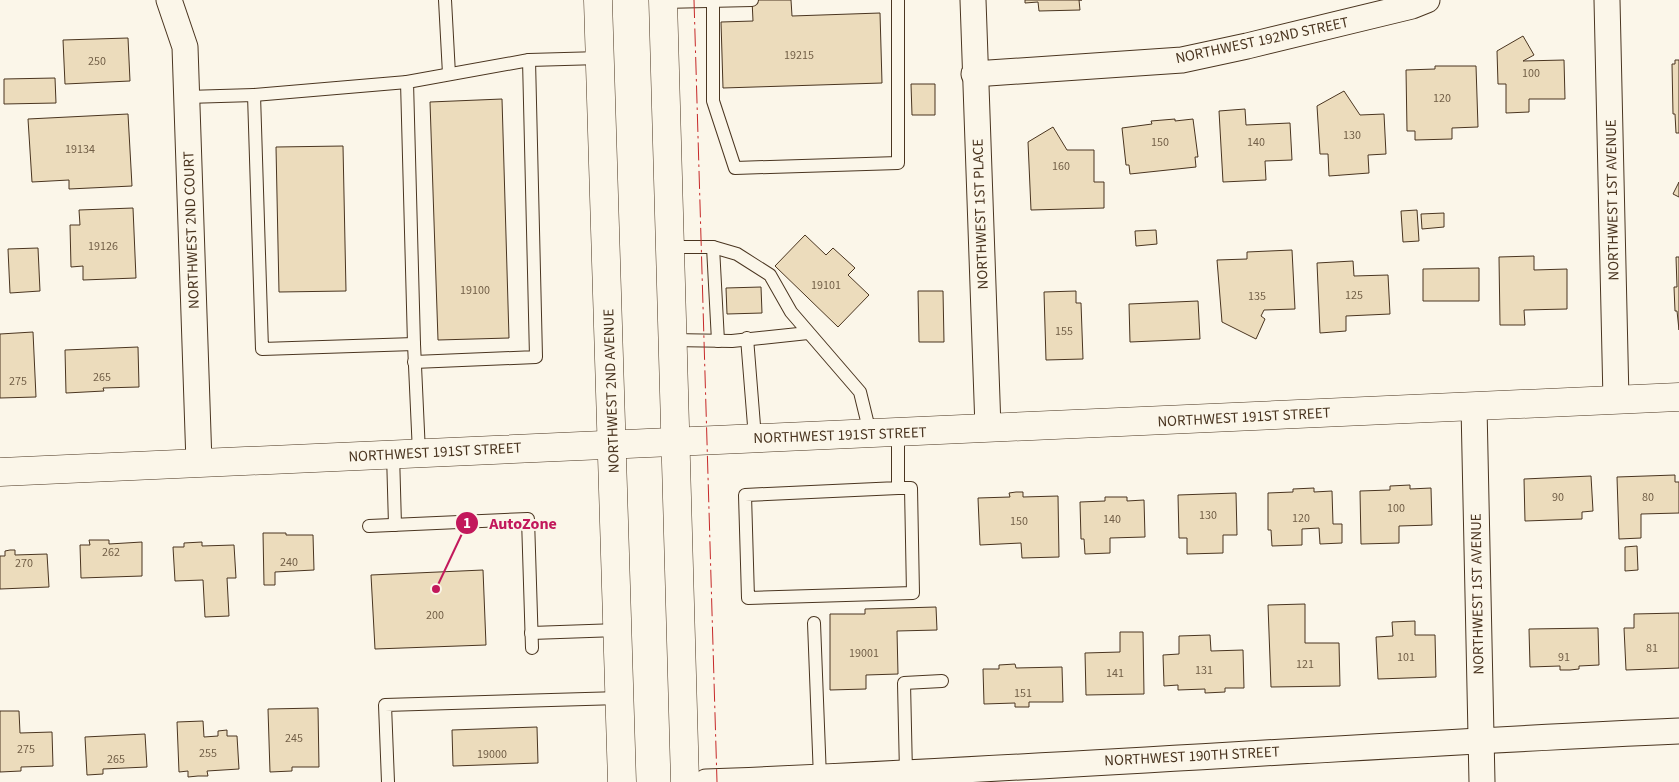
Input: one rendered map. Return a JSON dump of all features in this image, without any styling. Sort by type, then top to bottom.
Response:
[{"type":"street","name":"NORTHWEST 2ND COURT","points":[[169,0],[185,47],[199,463]]},
{"type":"street","name":"NORTHWEST 2ND AVENUE","points":[[598,0],[622,782]]},
{"type":"street","name":"NORTHWEST 1ST PLACE","points":[[973,0],[974,74],[988,428]]},
{"type":"street","name":"NORTHWEST 192ND STREET","points":[[974,74],[1182,60],[1412,6],[1427,0]]},
{"type":"street","name":"NORTHWEST 1ST AVENUE","points":[[1608,0],[1616,400]]},
{"type":"street","points":[[663,1],[685,782]]},
{"type":"street","name":"NORTHWEST 191ST STREET","points":[[0,472],[1679,398]]},
{"type":"street","name":"NORTHWEST 1ST AVENUE","points":[[1474,407],[1482,782]]},
{"type":"street","name":"NORTHWEST 190TH STREET","points":[[706,782],[911,776],[1480,740],[1679,732]]},
{"type":"lane","points":[[445,0],[449,74]]},
{"type":"lane","points":[[714,0],[714,101],[735,168],[898,163],[898,0]]},
{"type":"lane","points":[[663,1],[752,0]]},
{"type":"lane","points":[[187,97],[254,95],[407,82],[529,60],[600,58]]},
{"type":"lane","points":[[414,362],[536,357],[529,60]]},
{"type":"lane","points":[[395,525],[406,454],[414,362],[407,82]]},
{"type":"lane","points":[[254,95],[262,349],[414,344]]},
{"type":"lane","points":[[670,247],[714,247],[737,254],[770,275],[791,312],[860,392],[870,433]]},
{"type":"lane","points":[[714,247],[718,341]]},
{"type":"lane","points":[[672,340],[732,341],[808,333]]},
{"type":"lane","points":[[747,338],[755,438]]},
{"type":"lane","points":[[898,432],[898,488]]},
{"type":"lane","points":[[898,488],[911,488],[913,593],[748,598],[745,495],[898,488]]},
{"type":"lane","points":[[369,526],[528,519],[532,648]]},
{"type":"lane","points":[[814,623],[820,778]]},
{"type":"lane","points":[[531,633],[618,630]]},
{"type":"lane","points":[[911,776],[904,683],[942,681]]},
{"type":"lane","points":[[388,782],[385,705],[620,698]]},
{"type":"building","points":[[752,0],[791,0],[792,16],[880,13],[882,83],[723,88],[721,22],[753,21]]},
{"type":"building","points":[[1025,0],[1079,0],[1080,10],[1039,11],[1038,2],[1025,3]]},
{"type":"building","points":[[1523,36],[1534,55],[1523,61],[1564,60],[1565,99],[1529,99],[1529,112],[1506,113],[1506,84],[1498,84],[1497,51]]},
{"type":"building","points":[[128,38],[130,81],[65,84],[63,40]]},
{"type":"building","points":[[1675,60],[1679,60],[1679,133],[1676,133],[1675,114],[1673,114],[1672,64],[1675,64]]},
{"type":"building","points":[[1435,66],[1476,66],[1478,127],[1452,128],[1452,139],[1415,140],[1415,131],[1407,131],[1406,70],[1435,69]]},
{"type":"building","points":[[55,78],[56,103],[4,104],[4,79]]},
{"type":"building","points":[[911,84],[935,84],[935,115],[912,115]]},
{"type":"building","points":[[1344,91],[1360,115],[1384,114],[1386,154],[1368,155],[1369,173],[1329,176],[1328,154],[1320,154],[1317,106]]},
{"type":"building","points":[[502,99],[509,338],[438,340],[430,102]]},
{"type":"building","points":[[1245,109],[1246,125],[1290,123],[1292,160],[1265,161],[1266,180],[1223,182],[1219,111]]},
{"type":"building","points":[[128,114],[132,186],[69,189],[69,180],[32,182],[28,119]]},
{"type":"building","points":[[1175,119],[1175,121],[1193,119],[1198,157],[1195,157],[1196,167],[1130,174],[1129,165],[1126,165],[1122,128],[1152,124],[1151,121]]},
{"type":"building","points":[[1053,127],[1067,150],[1094,150],[1094,182],[1104,182],[1104,208],[1031,210],[1028,142]]},
{"type":"building","points":[[343,146],[346,291],[279,292],[276,147]]},
{"type":"building","points":[[1679,182],[1679,197],[1673,194]]},
{"type":"building","points":[[133,208],[136,278],[83,280],[83,266],[71,267],[70,225],[80,225],[79,210]]},
{"type":"building","points":[[1417,210],[1419,241],[1403,242],[1401,211]]},
{"type":"building","points":[[1444,213],[1444,227],[1422,229],[1421,214]]},
{"type":"building","points":[[1156,230],[1157,244],[1136,246],[1135,231]]},
{"type":"building","points":[[805,235],[826,255],[833,248],[855,268],[848,275],[869,295],[838,327],[775,266]]},
{"type":"building","points":[[38,248],[40,291],[10,293],[8,249]]},
{"type":"building","points":[[1292,250],[1295,309],[1264,310],[1261,316],[1265,319],[1256,339],[1222,322],[1217,260],[1247,259],[1247,252]]},
{"type":"building","points":[[1534,256],[1534,270],[1567,269],[1567,309],[1524,310],[1525,325],[1500,325],[1499,257]]},
{"type":"building","points":[[1676,257],[1679,257],[1679,330],[1677,311],[1675,311],[1674,287],[1677,287]]},
{"type":"building","points":[[1353,261],[1354,276],[1388,275],[1390,314],[1346,316],[1346,331],[1320,333],[1317,263]]},
{"type":"building","points":[[1479,268],[1479,301],[1423,301],[1423,269]]},
{"type":"building","points":[[761,287],[762,313],[727,314],[726,288]]},
{"type":"building","points":[[918,291],[943,291],[944,342],[919,342]]},
{"type":"building","points":[[1076,291],[1076,303],[1081,303],[1083,359],[1046,360],[1044,292]]},
{"type":"building","points":[[1198,301],[1200,339],[1130,342],[1129,304]]},
{"type":"building","points":[[33,332],[36,397],[0,398],[0,334]]},
{"type":"building","points":[[138,347],[139,387],[103,388],[104,391],[66,393],[65,350]]},
{"type":"building","points":[[1675,475],[1675,482],[1679,482],[1679,513],[1641,514],[1641,538],[1619,539],[1617,477]]},
{"type":"building","points":[[1591,476],[1593,511],[1582,512],[1582,519],[1525,521],[1524,479]]},
{"type":"building","points":[[1410,485],[1410,489],[1431,488],[1432,525],[1399,526],[1399,543],[1361,544],[1360,491],[1390,490],[1390,486]]},
{"type":"building","points":[[1314,488],[1314,492],[1332,491],[1333,524],[1342,524],[1342,543],[1320,544],[1319,528],[1302,529],[1302,545],[1272,546],[1271,530],[1268,530],[1268,493],[1293,492],[1293,489]]},
{"type":"building","points":[[1023,492],[1023,497],[1058,496],[1059,557],[1022,558],[1021,543],[980,545],[978,498],[1010,497],[1009,493]]},
{"type":"building","points":[[1236,493],[1237,535],[1223,535],[1223,553],[1187,554],[1187,538],[1179,538],[1178,495]]},
{"type":"building","points":[[1105,497],[1127,497],[1127,501],[1144,500],[1145,537],[1110,538],[1110,553],[1085,554],[1084,539],[1081,539],[1080,502],[1105,501]]},
{"type":"building","points":[[263,533],[313,535],[314,570],[275,572],[275,585],[264,585]]},
{"type":"building","points":[[89,540],[109,540],[109,544],[142,542],[142,576],[81,578],[80,545],[90,545]]},
{"type":"building","points":[[202,542],[202,546],[234,545],[236,578],[227,578],[229,616],[205,617],[203,580],[175,581],[173,547],[184,547],[184,543]]},
{"type":"building","points":[[1637,546],[1638,570],[1625,571],[1625,547]]},
{"type":"building","points":[[15,550],[15,555],[47,554],[49,587],[0,589],[0,556],[5,556],[5,551]]},
{"type":"building","points":[[483,570],[486,645],[375,649],[371,575]]},
{"type":"building","points":[[1305,604],[1305,643],[1339,643],[1340,686],[1271,687],[1268,605]]},
{"type":"building","points":[[936,607],[937,630],[897,631],[898,674],[866,675],[866,689],[830,690],[830,614],[865,614],[865,609]]},
{"type":"building","points":[[1679,613],[1679,668],[1626,670],[1624,628],[1634,628],[1634,614]]},
{"type":"building","points":[[1415,621],[1415,635],[1435,635],[1436,677],[1378,679],[1376,637],[1393,636],[1392,622]]},
{"type":"building","points":[[1598,628],[1599,665],[1579,666],[1579,669],[1570,670],[1560,670],[1560,666],[1530,667],[1529,629]]},
{"type":"building","points":[[1120,632],[1143,632],[1144,694],[1086,695],[1085,653],[1120,652]]},
{"type":"building","points":[[1210,635],[1211,651],[1243,650],[1244,688],[1225,688],[1225,692],[1205,693],[1205,689],[1178,690],[1178,685],[1164,686],[1163,655],[1179,654],[1179,636]]},
{"type":"building","points":[[1015,664],[1016,668],[1062,667],[1063,702],[1029,702],[1029,707],[1015,707],[1015,703],[984,704],[983,669],[999,669],[999,665]]},
{"type":"building","points":[[318,708],[319,767],[292,767],[292,771],[270,772],[268,709]]},
{"type":"building","points":[[0,711],[19,711],[20,733],[52,732],[53,766],[21,767],[21,771],[0,772]]},
{"type":"building","points":[[203,721],[204,737],[218,736],[218,731],[227,730],[227,736],[237,736],[239,769],[207,771],[208,776],[188,777],[188,771],[179,772],[177,722]]},
{"type":"building","points":[[537,727],[538,763],[453,766],[452,730]]},
{"type":"building","points":[[145,734],[147,767],[103,769],[103,774],[87,775],[85,737]]},
{"type":"power","points":[[694,0],[717,782]]},
{"type":"place","name":"AutoZone","points":[[436,589]]}]
